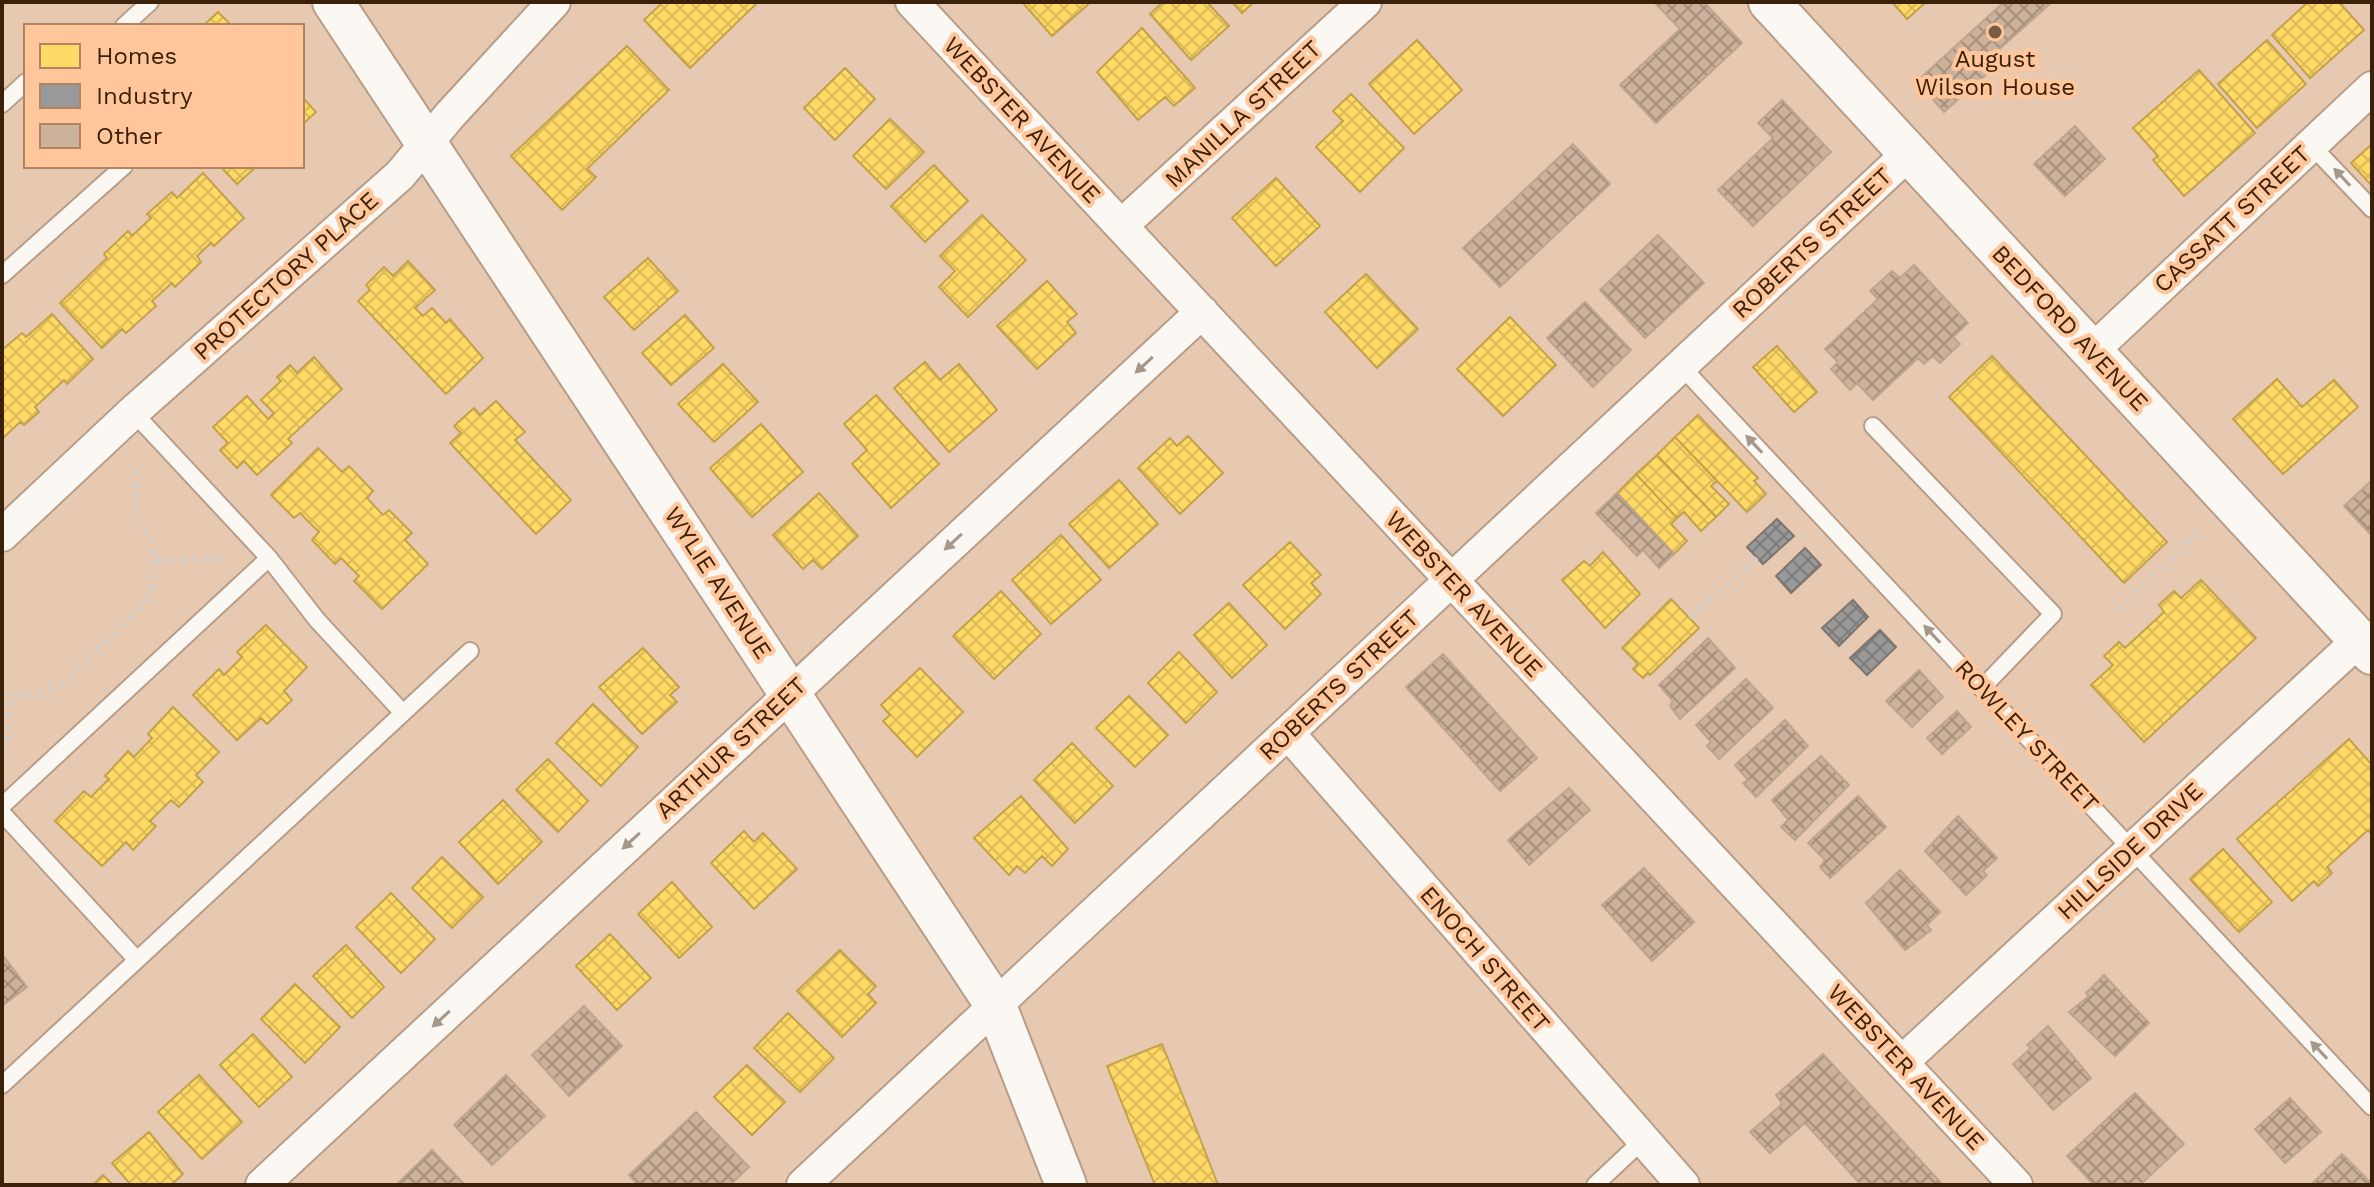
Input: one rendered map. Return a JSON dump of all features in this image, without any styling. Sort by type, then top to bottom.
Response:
[{"type":"street","name":"WYLIE AVENUE","points":[[333,2],[996,1006],[1066,1185]]},
{"type":"street","name":"PROTECTORY PLACE","points":[[2,535],[133,412],[400,175],[554,2]]},
{"type":"street","name":"WEBSTER AVENUE","points":[[912,2],[2016,1185]]},
{"type":"street","name":"BEDFORD AVENUE","points":[[1769,2],[2366,647]]},
{"type":"street","name":"MANILLA STREET","points":[[1121,226],[1363,3]]},
{"type":"street","name":"CASSATT STREET","points":[[2092,351],[2372,88]]},
{"type":"street","name":"ROBERTS STREET","points":[[803,1185],[1909,153]]},
{"type":"street","name":"ARTHUR STREET","points":[[262,1185],[1202,312]]},
{"type":"street","name":"HILLSIDE DRIVE","points":[[1902,1062],[2133,850],[2366,647]]},
{"type":"street","name":"ENOCH STREET","points":[[1288,733],[1683,1185]]},
{"type":"lane","points":[[126,24],[150,2]]},
{"type":"lane","points":[[2,104],[24,84]]},
{"type":"lane","points":[[2311,145],[2372,209]]},
{"type":"lane","points":[[2,275],[122,168]]},
{"type":"lane","name":"ROWLEY STREET","points":[[1681,366],[2372,1107]]},
{"type":"lane","points":[[133,412],[269,558],[317,620],[403,713]]},
{"type":"lane","points":[[1873,426],[2053,614],[1982,688]]},
{"type":"lane","points":[[2,806],[269,558]]},
{"type":"lane","points":[[2,1085],[470,651]]},
{"type":"lane","points":[[2,813],[137,960]]},
{"type":"lane","points":[[1595,1185],[1643,1140]]},
{"type":"path","points":[[2,693],[12,696],[38,694],[59,686],[140,609],[153,586],[156,561],[150,538],[138,518],[136,469]]},
{"type":"path","points":[[2116,610],[2200,531]]},
{"type":"path","points":[[1690,618],[1757,558]]},
{"type":"path","points":[[156,561],[226,559]]},
{"type":"path","points":[[3,768],[12,696]]},
{"type":"building: Homes","points":[[663,2],[758,2],[690,68],[644,20]]},
{"type":"building: Homes","points":[[1022,2],[1091,2],[1052,36]]},
{"type":"building: Homes","points":[[1163,2],[1207,2],[1229,26],[1191,60],[1150,14]]},
{"type":"building: Homes","points":[[1232,2],[1254,2],[1242,13]]},
{"type":"building: Homes","points":[[1892,2],[1926,2],[1907,19]]},
{"type":"building: Homes","points":[[2308,2],[2339,2],[2364,30],[2310,78],[2272,35]]},
{"type":"building: Homes","points":[[218,12],[230,24],[205,24]]},
{"type":"building: Homes","points":[[1142,28],[1195,88],[1174,106],[1165,97],[1138,120],[1097,72]]},
{"type":"building: Homes","points":[[1417,40],[1462,90],[1414,134],[1369,84]]},
{"type":"building: Homes","points":[[2267,40],[2306,84],[2257,128],[2218,84]]},
{"type":"building: Homes","points":[[627,46],[669,90],[587,169],[596,177],[562,210],[511,156]]},
{"type":"building: Homes","points":[[845,68],[875,99],[835,140],[804,108]]},
{"type":"building: Homes","points":[[2199,70],[2255,133],[2184,196],[2153,160],[2158,156],[2133,128]]},
{"type":"building: Homes","points":[[1351,94],[1404,148],[1360,192],[1316,147],[1343,121],[1333,111]]},
{"type":"building: Homes","points":[[304,99],[316,112],[304,123]]},
{"type":"building: Homes","points":[[890,119],[924,152],[886,189],[853,156]]},
{"type":"building: Homes","points":[[2372,144],[2372,186],[2351,163]]},
{"type":"building: Homes","points":[[934,165],[968,201],[925,242],[891,206]]},
{"type":"building: Homes","points":[[222,168],[255,168],[237,184]]},
{"type":"building: Homes","points":[[203,173],[244,218],[214,246],[211,243],[197,256],[201,262],[175,287],[172,283],[152,301],[156,306],[126,333],[122,329],[102,348],[60,303],[107,258],[104,254],[128,231],[132,236],[151,218],[147,214],[172,192],[177,198]]},
{"type":"building: Homes","points":[[1276,178],[1320,226],[1276,266],[1232,218]]},
{"type":"building: Homes","points":[[982,215],[1026,260],[968,317],[939,287],[955,271],[940,256]]},
{"type":"building: Homes","points":[[648,258],[678,291],[634,330],[604,297]]},
{"type":"building: Homes","points":[[408,261],[435,290],[415,308],[423,316],[432,308],[446,323],[450,319],[483,358],[446,394],[358,301],[370,290],[366,285],[384,267],[393,276]]},
{"type":"building: Homes","points":[[1366,274],[1418,329],[1377,368],[1325,312]]},
{"type":"building: Homes","points":[[1047,281],[1077,314],[1067,322],[1076,333],[1037,369],[997,326]]},
{"type":"building: Homes","points":[[52,314],[93,359],[67,384],[64,380],[35,407],[39,412],[24,425],[20,422],[2,439],[2,350],[22,333],[26,337]]},
{"type":"building: Homes","points":[[685,315],[714,348],[671,385],[642,353]]},
{"type":"building: Homes","points":[[1510,317],[1556,365],[1503,416],[1457,369]]},
{"type":"building: Homes","points":[[1777,346],[1817,392],[1794,412],[1753,367]]},
{"type":"building: Homes","points":[[1992,356],[2167,542],[2124,583],[1949,397]]},
{"type":"building: Homes","points":[[314,357],[342,389],[288,439],[292,443],[257,475],[244,461],[237,468],[220,450],[228,443],[213,427],[247,396],[268,419],[274,413],[261,400],[281,381],[277,377],[290,365],[297,373]]},
{"type":"building: Homes","points":[[925,362],[940,380],[959,364],[997,410],[949,452],[894,388]]},
{"type":"building: Homes","points":[[723,364],[758,402],[714,442],[678,404]]},
{"type":"building: Homes","points":[[2277,379],[2302,407],[2334,380],[2358,407],[2283,474],[2233,419]]},
{"type":"building: Homes","points":[[876,395],[939,464],[891,508],[852,464],[867,450],[844,424]]},
{"type":"building: Homes","points":[[496,401],[525,432],[515,440],[571,500],[536,534],[450,443],[461,433],[454,426],[474,408],[480,415]]},
{"type":"building: Homes","points":[[1698,415],[1758,478],[1754,481],[1766,494],[1747,512],[1675,437]]},
{"type":"building: Homes","points":[[761,424],[803,472],[752,517],[710,468]]},
{"type":"building: Homes","points":[[1188,436],[1223,473],[1180,514],[1138,468],[1170,438],[1177,446]]},
{"type":"building: Homes","points":[[1675,437],[1717,481],[1711,486],[1729,504],[1716,517],[1657,455]]},
{"type":"building: Homes","points":[[318,448],[342,472],[349,466],[373,491],[367,498],[383,515],[389,510],[412,533],[405,540],[428,564],[382,609],[354,581],[359,576],[341,558],[335,564],[312,540],[319,532],[300,513],[294,518],[271,495]]},
{"type":"building: Homes","points":[[1657,455],[1716,517],[1701,531],[1684,512],[1677,518],[1636,474]]},
{"type":"building: Homes","points":[[1636,474],[1677,518],[1671,524],[1687,541],[1674,554],[1617,493]]},
{"type":"building: Homes","points":[[1119,480],[1158,524],[1109,568],[1069,524]]},
{"type":"building: Homes","points":[[819,493],[858,536],[822,569],[813,560],[803,569],[773,535]]},
{"type":"building: Homes","points":[[1061,535],[1101,580],[1051,624],[1012,580]]},
{"type":"building: Homes","points":[[1290,542],[1321,575],[1311,583],[1321,594],[1285,629],[1243,585]]},
{"type":"building: Homes","points":[[1603,552],[1640,594],[1605,628],[1562,580],[1584,561],[1590,566]]},
{"type":"building: Homes","points":[[2201,580],[2256,638],[2144,742],[2091,685],[2113,665],[2104,656],[2119,642],[2125,648],[2164,612],[2159,605],[2174,591],[2181,598]]},
{"type":"building: Homes","points":[[1001,591],[1041,634],[994,679],[953,636]]},
{"type":"building: Homes","points":[[1671,599],[1699,628],[1650,675],[1648,673],[1643,678],[1633,669],[1638,664],[1622,648]]},
{"type":"building: Homes","points":[[1229,603],[1267,645],[1232,678],[1194,635]]},
{"type":"building: Homes","points":[[266,625],[307,667],[284,691],[292,700],[267,724],[261,718],[237,740],[193,695],[219,669],[224,675],[242,657],[237,652]]},
{"type":"building: Homes","points":[[643,648],[679,687],[670,695],[677,702],[642,734],[599,687]]},
{"type":"building: Homes","points":[[1179,652],[1217,692],[1186,723],[1148,683]]},
{"type":"building: Homes","points":[[920,668],[963,712],[917,757],[883,721],[890,715],[881,705]]},
{"type":"building: Homes","points":[[1129,696],[1168,735],[1135,767],[1096,728]]},
{"type":"building: Homes","points":[[593,704],[638,747],[601,786],[556,743]]},
{"type":"building: Homes","points":[[173,707],[219,752],[196,775],[203,782],[179,807],[171,800],[150,821],[156,826],[133,850],[126,842],[102,866],[55,821],[84,791],[91,797],[109,779],[105,776],[128,751],[134,757],[152,738],[148,734]]},
{"type":"building: Homes","points":[[2349,739],[2372,765],[2372,835],[2368,830],[2327,867],[2332,873],[2318,886],[2314,881],[2292,901],[2237,839]]},
{"type":"building: Homes","points":[[1072,743],[1113,786],[1075,823],[1034,780]]},
{"type":"building: Homes","points":[[548,759],[588,801],[558,832],[516,790]]},
{"type":"building: Homes","points":[[1021,796],[1068,849],[1052,866],[1042,856],[1025,873],[1017,866],[1009,875],[974,838]]},
{"type":"building: Homes","points":[[503,800],[542,842],[498,884],[459,842]]},
{"type":"building: Homes","points":[[744,831],[754,842],[763,833],[797,869],[754,909],[711,863]]},
{"type":"building: Homes","points":[[2223,849],[2272,902],[2239,932],[2190,879]]},
{"type":"building: Homes","points":[[442,857],[483,897],[452,928],[412,888]]},
{"type":"building: Homes","points":[[672,882],[712,927],[679,958],[638,914]]},
{"type":"building: Homes","points":[[391,893],[435,939],[401,973],[356,927]]},
{"type":"building: Homes","points":[[610,934],[651,978],[617,1010],[576,966]]},
{"type":"building: Homes","points":[[346,945],[384,987],[352,1018],[313,976]]},
{"type":"building: Homes","points":[[840,950],[876,986],[868,994],[876,1003],[842,1037],[797,991]]},
{"type":"building: Homes","points":[[295,984],[340,1027],[305,1063],[261,1019]]},
{"type":"building: Homes","points":[[788,1013],[834,1058],[800,1092],[754,1048]]},
{"type":"building: Homes","points":[[253,1034],[292,1077],[259,1107],[220,1065]]},
{"type":"building: Homes","points":[[1162,1044],[1218,1185],[1155,1185],[1107,1066]]},
{"type":"building: Homes","points":[[747,1065],[785,1102],[752,1135],[714,1097]]},
{"type":"building: Homes","points":[[199,1075],[242,1122],[202,1159],[158,1112]]},
{"type":"building: Homes","points":[[149,1132],[183,1174],[171,1185],[131,1185],[112,1163]]},
{"type":"building: Homes","points":[[103,1175],[113,1185],[93,1185]]},
{"type":"building: Industry","points":[[1777,519],[1794,536],[1763,564],[1747,547]]},
{"type":"building: Industry","points":[[1805,548],[1821,565],[1791,593],[1776,576]]},
{"type":"building: Industry","points":[[1853,600],[1868,617],[1839,646],[1822,628]]},
{"type":"building: Industry","points":[[1880,630],[1896,647],[1867,675],[1850,658]]},
{"type":"building: Other","points":[[1654,2],[1704,2],[1742,43],[1656,123],[1620,85],[1680,29]]},
{"type":"building: Other","name":"August Wilson House","points":[[2004,2],[2052,2],[1986,61],[1992,69],[1944,112],[1917,81]]},
{"type":"building: Other","points":[[1782,100],[1831,152],[1753,226],[1718,190],[1773,138],[1758,123]]},
{"type":"building: Other","points":[[2075,126],[2105,159],[2065,196],[2034,164]]},
{"type":"building: Other","points":[[1573,144],[1610,184],[1500,287],[1463,248]]},
{"type":"building: Other","points":[[1658,235],[1704,283],[1645,338],[1600,290]]},
{"type":"building: Other","points":[[1914,265],[1968,323],[1953,337],[1960,344],[1940,363],[1933,356],[1924,364],[1918,358],[1873,400],[1857,383],[1850,390],[1831,369],[1838,362],[1825,349],[1878,299],[1870,291],[1892,271],[1900,278]]},
{"type":"building: Other","points":[[1585,302],[1631,350],[1593,387],[1547,338]]},
{"type":"building: Other","points":[[2372,480],[2372,536],[2344,506]]},
{"type":"building: Other","points":[[1617,493],[1674,554],[1659,568],[1643,550],[1637,556],[1596,513]]},
{"type":"building: Other","points":[[1708,638],[1735,668],[1680,719],[1670,706],[1673,701],[1659,685]]},
{"type":"building: Other","points":[[1443,654],[1537,758],[1500,791],[1406,687]]},
{"type":"building: Other","points":[[1919,670],[1943,697],[1912,727],[1886,701]]},
{"type":"building: Other","points":[[1746,679],[1773,708],[1719,759],[1707,746],[1711,742],[1696,725]]},
{"type":"building: Other","points":[[1957,711],[1971,727],[1942,754],[1927,738]]},
{"type":"building: Other","points":[[1785,720],[1808,746],[1756,797],[1743,783],[1748,780],[1735,765]]},
{"type":"building: Other","points":[[1821,756],[1849,785],[1795,840],[1781,827],[1788,820],[1772,800]]},
{"type":"building: Other","points":[[1569,788],[1590,810],[1529,865],[1508,840]]},
{"type":"building: Other","points":[[1858,796],[1886,827],[1830,878],[1820,867],[1825,860],[1808,843]]},
{"type":"building: Other","points":[[1958,816],[1997,858],[1983,871],[1987,875],[1966,895],[1925,851]]},
{"type":"building: Other","points":[[1644,868],[1694,922],[1652,961],[1602,905]]},
{"type":"building: Other","points":[[1900,870],[1940,912],[1927,925],[1931,930],[1905,950],[1866,903]]},
{"type":"building: Other","points":[[2,954],[27,987],[2,1006]]},
{"type":"building: Other","points":[[2104,975],[2149,1023],[2115,1056],[2069,1012],[2089,996],[2086,993]]},
{"type":"building: Other","points":[[584,1006],[622,1046],[569,1096],[532,1055]]},
{"type":"building: Other","points":[[2048,1026],[2091,1078],[2053,1110],[2013,1064],[2031,1048],[2027,1045]]},
{"type":"building: Other","points":[[1823,1054],[1943,1185],[1861,1185],[1805,1123],[1770,1153],[1750,1132],[1782,1104],[1776,1095]]},
{"type":"building: Other","points":[[506,1075],[545,1116],[492,1165],[454,1125]]},
{"type":"building: Other","points":[[2135,1093],[2184,1144],[2140,1185],[2094,1185],[2067,1156]]},
{"type":"building: Other","points":[[2290,1098],[2321,1132],[2285,1163],[2255,1129]]},
{"type":"building: Other","points":[[696,1112],[749,1167],[730,1185],[638,1185],[629,1175]]},
{"type":"building: Other","points":[[432,1150],[465,1185],[396,1185]]},
{"type":"building: Other","points":[[2342,1154],[2372,1184],[2311,1185]]},
{"type":"place","name":"August Wilson House","points":[[1995,32]]}]
